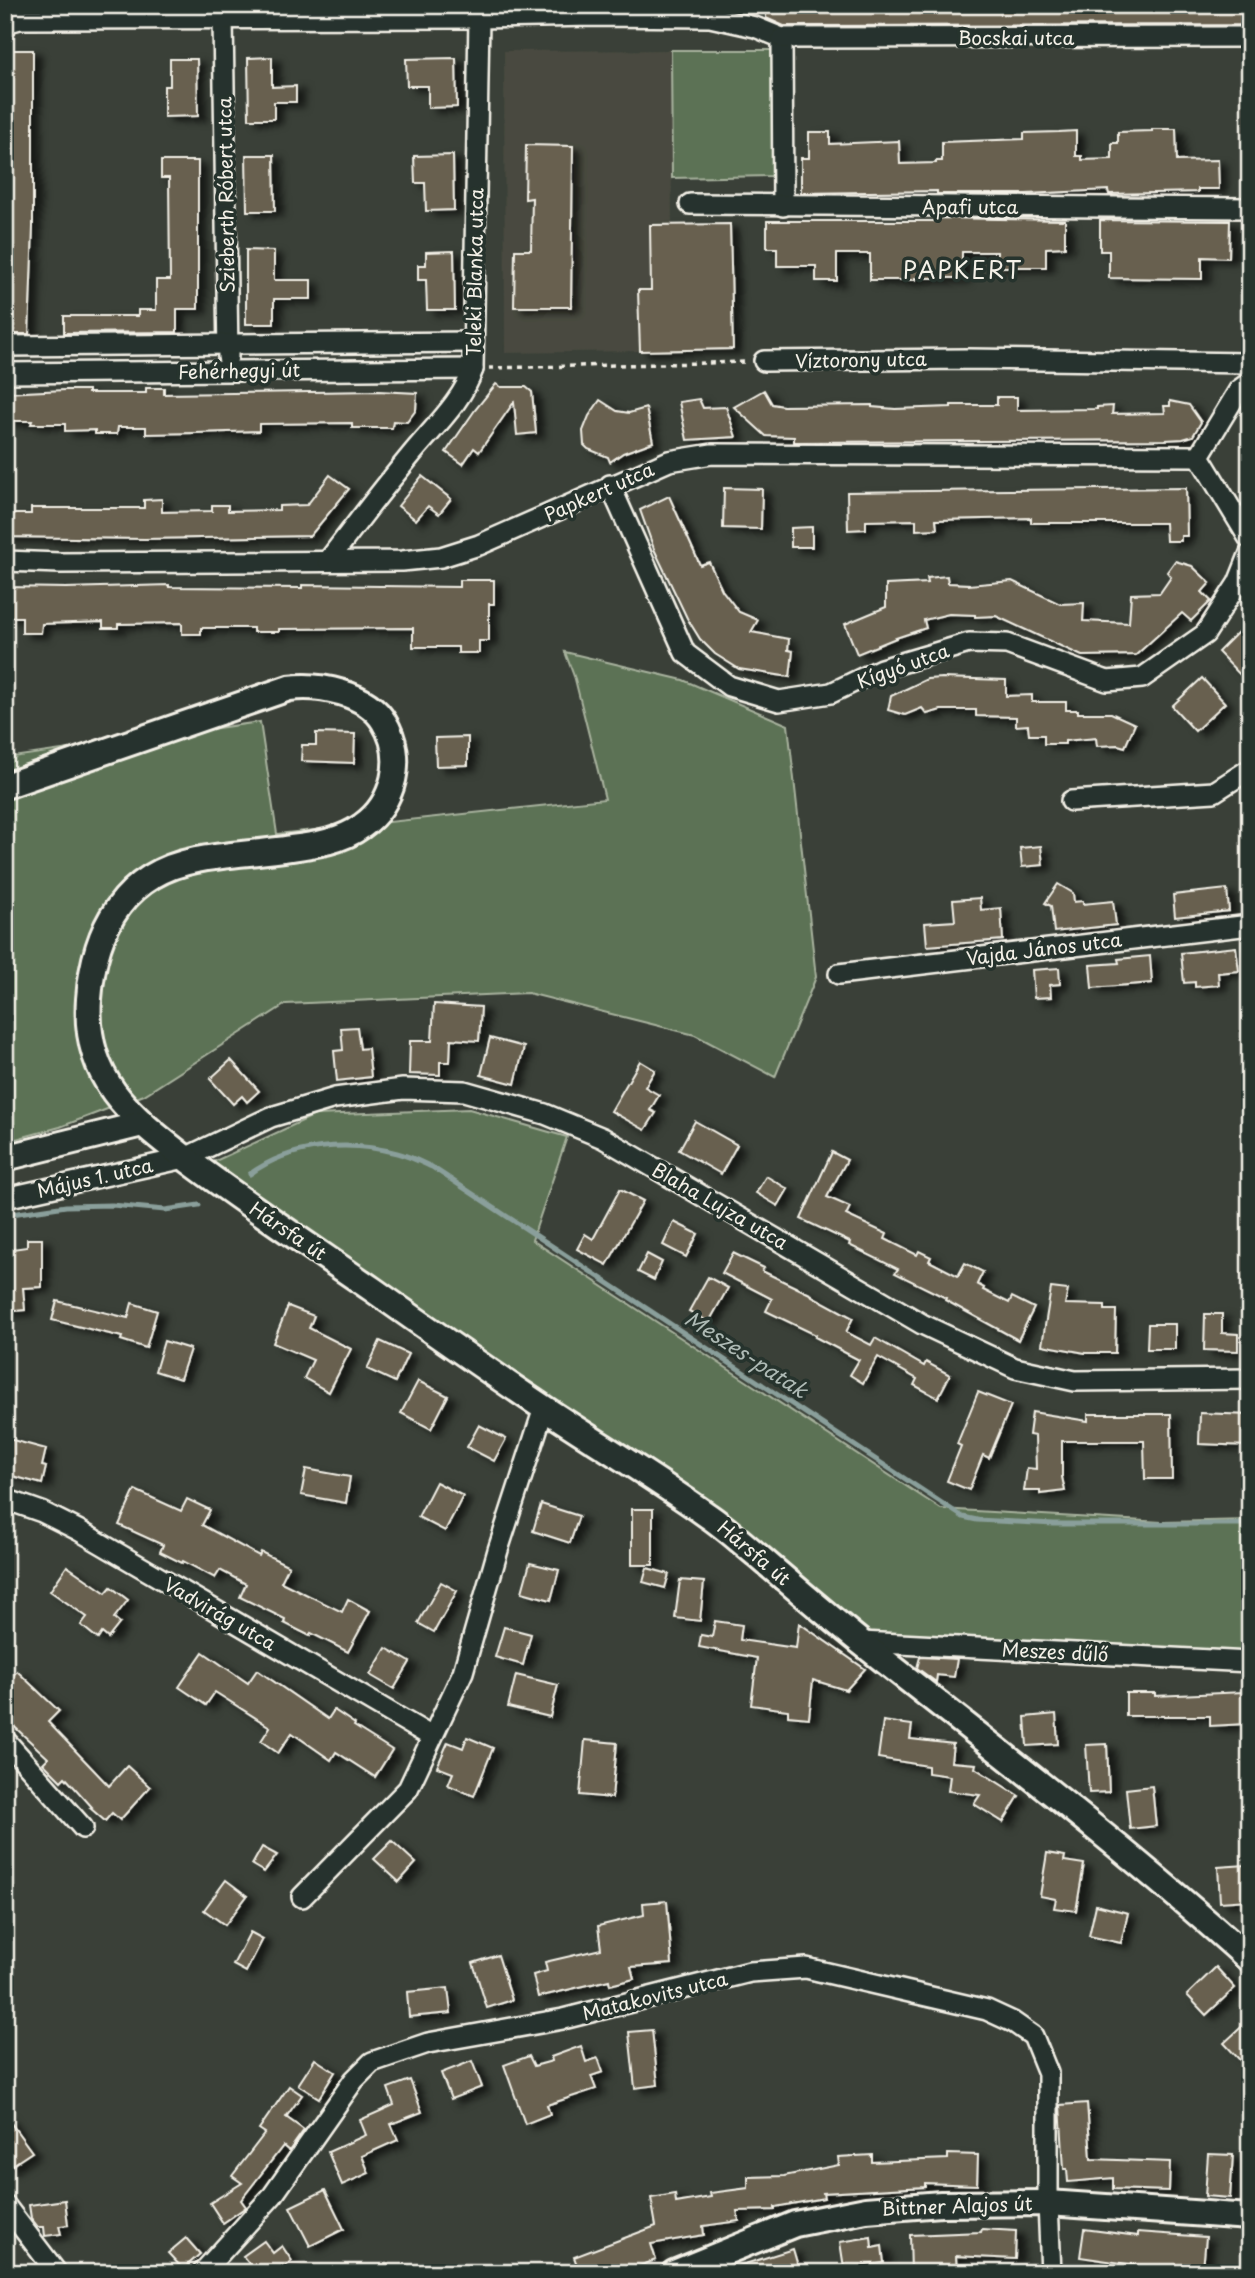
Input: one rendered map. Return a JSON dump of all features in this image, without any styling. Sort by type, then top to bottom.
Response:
[{"type":"street","points":[[5,23],[20,19],[479,18],[594,10],[710,17],[755,27],[782,38],[783,206]]},
{"type":"street","name":"Teleki Blanka utca","points":[[328,561],[451,406],[469,381],[473,369],[479,18]]},
{"type":"street","name":"Szieberth Róbert utca","points":[[223,19],[228,372]]},
{"type":"street","name":"Bocskai utca","points":[[782,38],[1250,37]]},
{"type":"street","name":"Apafi utca","points":[[690,204],[1250,208]]},
{"type":"street","points":[[5,346],[473,342]]},
{"type":"street","name":"Víztorony utca","points":[[764,361],[967,359],[1250,363]]},
{"type":"street","name":"Fehérhegyi út","points":[[5,373],[473,369]]},
{"type":"street","points":[[1250,382],[1239,390],[1199,456],[1250,540]]},
{"type":"street","name":"Papkert utca","points":[[5,561],[402,561],[441,557],[479,545],[669,461],[712,454],[1199,456]]},
{"type":"street","name":"Kígyó utca","points":[[610,485],[685,653],[729,686],[779,701],[831,693],[881,669],[969,643],[1007,644],[1107,681],[1142,678],[1205,634],[1237,583],[1250,552]]},
{"type":"street","name":"Hársfa út","points":[[5,786],[289,688],[307,685],[330,689],[369,707],[384,721],[393,745],[395,767],[391,789],[381,809],[362,826],[343,836],[313,845],[194,860],[164,870],[139,883],[121,901],[104,932],[92,966],[88,1003],[89,1031],[99,1068],[112,1093],[142,1124],[237,1196],[544,1408],[711,1517],[861,1642],[1175,1894],[1250,1960]]},
{"type":"street","points":[[1071,801],[1214,792],[1250,769]]},
{"type":"street","name":"Vajda János utca","points":[[839,974],[1250,925]]},
{"type":"street","name":"Blaha Lujza utca","points":[[186,1158],[271,1117],[335,1098],[403,1089],[464,1091],[545,1114],[603,1138],[922,1324],[1015,1367],[1075,1381],[1250,1379]]},
{"type":"street","points":[[5,1158],[142,1124]]},
{"type":"street","name":"Május 1. utca","points":[[5,1198],[186,1158]]},
{"type":"street","points":[[302,1896],[408,1789],[463,1672],[498,1550],[544,1408]]},
{"type":"street","name":"Vadvirág utca","points":[[5,1499],[42,1512],[78,1530],[432,1737]]},
{"type":"street","name":"Meszes dűlő","points":[[861,1642],[1250,1662]]},
{"type":"street","points":[[5,1740],[83,1828]]},
{"type":"street","name":"Matakovits utca","points":[[202,2273],[273,2195],[354,2080],[372,2062],[428,2043],[563,2019],[750,1972],[806,1968],[987,2010],[1013,2022],[1032,2036],[1048,2073],[1051,2273]]},
{"type":"street","name":"Bittner Alajos út","points":[[674,2273],[795,2224],[866,2210],[941,2204],[1048,2203],[1250,2217]]},
{"type":"street","points":[[5,2205],[57,2273]]},
{"type":"path","points":[[473,369],[764,361]]},
{"type":"shaded area","points":[[671,50],[672,225],[651,290],[638,291],[639,351],[505,353],[504,51]]},
{"type":"green space","points":[[671,50],[772,50],[772,176],[672,178]]},
{"type":"green space","points":[[565,652],[683,680],[788,725],[816,977],[775,1077],[695,1035],[528,993],[286,1004],[144,1095],[60,1127],[5,1142],[5,758],[260,722],[277,834],[605,799],[575,679]]},
{"type":"green space","points":[[469,1109],[567,1137],[532,1240],[941,1509],[1162,1522],[1250,1520],[1250,1662],[861,1633],[213,1162],[315,1115]]},
{"type":"building","points":[[766,5],[1250,5],[1250,25],[784,26],[766,18]]},
{"type":"building","points":[[5,50],[33,50],[33,227],[29,334],[5,334]]},
{"type":"building","points":[[272,57],[272,87],[296,86],[296,102],[274,102],[274,119],[249,119],[248,58]]},
{"type":"building","points":[[456,58],[457,107],[428,108],[428,86],[407,86],[406,59]]},
{"type":"building","points":[[170,59],[197,59],[198,116],[164,117],[164,86],[170,86]]},
{"type":"building","points":[[1176,129],[1177,161],[1218,160],[1219,189],[1109,194],[1108,190],[1026,194],[937,194],[937,191],[801,193],[801,158],[809,158],[809,132],[830,132],[830,144],[899,141],[900,164],[942,161],[942,142],[1024,139],[1024,133],[1076,131],[1076,156],[1082,156],[1082,160],[1112,159],[1112,143],[1118,143],[1118,132]]},
{"type":"building","points":[[526,145],[573,146],[571,307],[514,307],[515,250],[531,250],[532,198],[525,199]]},
{"type":"building","points":[[246,155],[274,155],[275,211],[247,211]]},
{"type":"building","points":[[453,155],[454,210],[426,211],[425,183],[415,183],[414,156]]},
{"type":"building","points":[[161,161],[198,161],[198,309],[177,309],[177,332],[64,333],[64,316],[138,316],[138,310],[156,310],[156,280],[170,280],[169,178],[161,178]]},
{"type":"building","points":[[937,218],[1065,220],[1065,247],[1046,248],[1046,267],[997,267],[997,252],[962,252],[962,278],[915,280],[870,280],[870,254],[837,254],[837,281],[816,281],[816,266],[777,266],[777,248],[767,248],[767,221],[937,221]]},
{"type":"building","points":[[1100,220],[1230,221],[1229,258],[1202,257],[1202,279],[1109,278],[1109,251],[1100,251]]},
{"type":"building","points":[[730,224],[733,349],[640,351],[638,290],[651,290],[650,225]]},
{"type":"building","points":[[246,250],[274,251],[274,280],[311,280],[311,299],[274,299],[274,324],[246,324]]},
{"type":"building","points":[[454,251],[455,310],[427,310],[426,280],[418,280],[418,265],[426,265],[426,252]]},
{"type":"building","points":[[496,384],[501,387],[526,387],[532,392],[536,433],[517,435],[514,402],[479,452],[474,448],[463,464],[446,452]]},
{"type":"building","points":[[146,388],[164,388],[164,394],[378,391],[417,393],[416,410],[407,422],[393,421],[392,428],[352,428],[352,423],[259,424],[259,431],[146,434],[146,427],[118,427],[117,434],[95,434],[95,430],[65,431],[65,424],[5,421],[5,393],[88,390],[88,393],[146,393]]},
{"type":"building","points":[[764,390],[772,404],[783,406],[872,405],[895,409],[951,407],[997,405],[997,397],[1017,397],[1017,410],[1097,409],[1113,406],[1112,414],[1165,413],[1164,406],[1170,406],[1170,401],[1189,405],[1201,422],[1193,436],[1165,440],[794,442],[794,437],[766,436],[734,407]]},
{"type":"building","points":[[699,399],[703,408],[726,407],[736,437],[687,440],[679,402]]},
{"type":"building","points":[[600,400],[617,411],[629,413],[646,408],[653,442],[623,453],[610,462],[608,457],[588,449],[584,445],[583,431]]},
{"type":"building","points":[[330,475],[349,489],[310,536],[145,539],[5,537],[5,514],[31,514],[31,508],[144,508],[144,500],[162,499],[162,512],[212,511],[212,505],[228,505],[228,511],[279,510],[279,506],[307,505]]},
{"type":"building","points":[[422,476],[451,499],[439,514],[428,506],[416,520],[398,506]]},
{"type":"building","points":[[724,488],[762,489],[761,529],[723,528]]},
{"type":"building","points":[[1186,488],[1187,536],[1181,536],[1181,541],[1166,541],[1165,523],[1031,523],[1031,518],[936,520],[937,529],[916,530],[916,520],[866,521],[866,529],[848,530],[847,492]]},
{"type":"building","points":[[669,496],[700,565],[709,562],[722,590],[739,612],[758,620],[751,632],[789,639],[788,650],[793,651],[790,677],[739,669],[715,654],[700,639],[654,549],[640,510]]},
{"type":"building","points":[[812,527],[812,547],[791,547],[791,528]]},
{"type":"building","points":[[1175,561],[1192,566],[1210,583],[1202,592],[1211,601],[1191,621],[1182,613],[1136,655],[1082,656],[996,616],[949,614],[924,620],[926,628],[857,654],[845,624],[886,607],[886,585],[928,583],[927,578],[947,576],[948,583],[969,585],[1012,581],[1060,604],[1084,603],[1083,621],[1129,623],[1131,594],[1160,593],[1171,577],[1167,572]]},
{"type":"building","points":[[459,580],[494,580],[494,604],[489,604],[489,641],[479,641],[479,653],[458,653],[458,647],[413,647],[413,628],[279,629],[279,632],[253,632],[253,628],[201,628],[201,634],[182,634],[182,623],[118,624],[118,628],[103,628],[103,622],[42,624],[41,633],[22,633],[22,617],[5,617],[5,587],[459,587]]},
{"type":"building","points":[[1241,629],[1250,639],[1250,685],[1218,652]]},
{"type":"building","points":[[1202,678],[1225,703],[1195,731],[1172,706]]},
{"type":"building","points":[[927,679],[1006,680],[1006,696],[1032,695],[1032,702],[1066,702],[1066,710],[1078,710],[1078,713],[1111,713],[1135,724],[1125,747],[1097,746],[1096,738],[1065,741],[1065,744],[1044,744],[1044,735],[1029,735],[1028,725],[1016,726],[1016,717],[976,716],[976,710],[941,710],[927,714],[922,708],[905,715],[888,710],[891,696]]},
{"type":"building","points":[[316,733],[355,734],[354,763],[301,761],[302,745],[316,745]]},
{"type":"building","points":[[468,737],[468,765],[436,766],[435,738]]},
{"type":"building","points":[[1041,846],[1043,865],[1022,867],[1020,848]]},
{"type":"building","points":[[1058,884],[1073,893],[1074,902],[1083,901],[1083,904],[1113,901],[1116,925],[1054,932],[1051,906],[1045,903]]},
{"type":"building","points":[[1227,889],[1229,911],[1175,917],[1173,895]]},
{"type":"building","points":[[980,898],[981,910],[1001,908],[1003,940],[927,946],[925,923],[955,921],[953,900]]},
{"type":"building","points":[[1236,947],[1239,971],[1218,973],[1219,985],[1195,987],[1195,982],[1184,983],[1181,953]]},
{"type":"building","points":[[1150,956],[1152,983],[1092,988],[1090,965],[1119,963],[1118,959]]},
{"type":"building","points":[[1059,968],[1060,984],[1050,985],[1051,997],[1034,998],[1032,970]]},
{"type":"building","points":[[434,1004],[481,1007],[479,1041],[451,1039],[450,1062],[440,1062],[440,1075],[409,1074],[410,1041],[432,1041]]},
{"type":"building","points":[[357,1027],[360,1049],[368,1048],[371,1077],[337,1081],[334,1051],[343,1050],[341,1028]]},
{"type":"building","points":[[490,1038],[524,1047],[515,1084],[481,1075]]},
{"type":"building","points":[[231,1060],[259,1091],[247,1102],[242,1096],[233,1104],[210,1079]]},
{"type":"building","points":[[640,1061],[655,1070],[645,1087],[659,1095],[650,1110],[656,1113],[645,1130],[611,1111]]},
{"type":"building","points":[[695,1121],[737,1145],[721,1174],[679,1150]]},
{"type":"building","points":[[832,1152],[847,1160],[827,1197],[850,1207],[846,1215],[887,1234],[885,1239],[917,1255],[919,1251],[931,1257],[929,1261],[958,1276],[965,1263],[983,1272],[977,1284],[984,1288],[983,1290],[1009,1303],[1012,1297],[1034,1308],[1018,1340],[945,1300],[946,1298],[895,1273],[898,1269],[849,1245],[850,1242],[801,1219]]},
{"type":"building","points":[[766,1176],[788,1189],[778,1206],[756,1193]]},
{"type":"building","points":[[620,1189],[643,1201],[607,1265],[577,1249],[585,1234],[593,1239]]},
{"type":"building","points":[[674,1222],[698,1234],[686,1257],[663,1245]]},
{"type":"building","points":[[27,1239],[42,1239],[42,1287],[23,1288],[25,1310],[5,1312],[5,1250],[27,1247]]},
{"type":"building","points":[[733,1253],[853,1318],[846,1332],[871,1345],[875,1338],[924,1366],[926,1362],[950,1375],[938,1398],[914,1385],[917,1379],[878,1357],[863,1383],[850,1375],[859,1360],[766,1311],[772,1299],[722,1273]]},
{"type":"building","points":[[647,1254],[662,1262],[654,1280],[638,1272]]},
{"type":"building","points":[[708,1277],[728,1288],[709,1322],[689,1311]]},
{"type":"building","points":[[1051,1288],[1068,1290],[1065,1304],[1105,1305],[1105,1310],[1116,1310],[1115,1353],[1085,1353],[1042,1345]]},
{"type":"building","points":[[57,1301],[128,1318],[132,1303],[157,1311],[146,1348],[121,1340],[122,1337],[52,1320]]},
{"type":"building","points":[[288,1306],[314,1316],[309,1328],[351,1349],[329,1392],[304,1378],[313,1360],[273,1343]]},
{"type":"building","points":[[1205,1314],[1222,1314],[1222,1333],[1238,1334],[1238,1351],[1204,1350]]},
{"type":"building","points":[[1148,1324],[1175,1324],[1175,1349],[1147,1349]]},
{"type":"building","points":[[164,1341],[190,1349],[180,1379],[155,1371]]},
{"type":"building","points":[[380,1341],[408,1354],[395,1382],[367,1369]]},
{"type":"building","points":[[418,1381],[448,1396],[431,1429],[401,1413]]},
{"type":"building","points":[[978,1392],[1011,1405],[989,1458],[983,1455],[969,1490],[947,1481],[961,1446],[957,1444]]},
{"type":"building","points":[[1032,1412],[1088,1421],[1088,1414],[1171,1414],[1172,1479],[1145,1479],[1144,1441],[1062,1441],[1062,1477],[1065,1491],[1040,1494],[1040,1491],[1024,1491],[1027,1468],[1036,1469],[1035,1436],[1029,1435]]},
{"type":"building","points":[[1200,1413],[1250,1415],[1250,1446],[1199,1444]]},
{"type":"building","points":[[479,1425],[506,1439],[494,1461],[467,1447]]},
{"type":"building","points":[[5,1438],[46,1449],[42,1484],[5,1474]]},
{"type":"building","points":[[306,1469],[350,1477],[346,1503],[301,1495]]},
{"type":"building","points":[[436,1482],[463,1496],[445,1531],[418,1517]]},
{"type":"building","points":[[135,1490],[181,1511],[187,1499],[210,1510],[202,1525],[259,1556],[261,1552],[289,1566],[281,1582],[342,1612],[348,1599],[370,1611],[348,1652],[284,1623],[285,1619],[240,1597],[246,1584],[220,1570],[215,1578],[183,1561],[182,1563],[160,1552],[163,1545],[119,1525]]},
{"type":"building","points":[[541,1504],[579,1516],[570,1543],[533,1531]]},
{"type":"building","points":[[632,1509],[653,1509],[653,1565],[632,1565]]},
{"type":"building","points":[[530,1563],[559,1570],[551,1600],[522,1592]]},
{"type":"building","points":[[67,1566],[106,1593],[111,1587],[128,1600],[114,1618],[120,1623],[108,1638],[102,1633],[98,1639],[81,1625],[87,1617],[50,1591]]},
{"type":"building","points":[[647,1568],[669,1574],[665,1588],[643,1582]]},
{"type":"building","points":[[680,1580],[704,1582],[700,1621],[675,1618]]},
{"type":"building","points":[[441,1582],[457,1591],[434,1632],[418,1623]]},
{"type":"building","points":[[715,1621],[742,1625],[740,1640],[796,1648],[799,1623],[865,1669],[846,1690],[813,1680],[809,1718],[788,1716],[788,1710],[751,1705],[757,1658],[699,1647],[701,1635],[712,1637]]},
{"type":"building","points":[[504,1627],[531,1634],[523,1665],[495,1657]]},
{"type":"building","points":[[386,1648],[410,1662],[394,1689],[370,1675]]},
{"type":"building","points":[[203,1652],[248,1683],[257,1670],[328,1719],[334,1710],[392,1750],[375,1777],[336,1752],[331,1760],[292,1733],[278,1753],[261,1741],[270,1727],[215,1692],[206,1705],[179,1687]]},
{"type":"building","points":[[920,1657],[957,1659],[954,1677],[937,1675],[936,1682],[917,1668]]},
{"type":"building","points":[[17,1671],[59,1711],[48,1722],[109,1786],[127,1766],[150,1787],[120,1820],[112,1813],[105,1821],[90,1808],[92,1807],[65,1777],[61,1781],[43,1763],[48,1758],[5,1718],[5,1684]]},
{"type":"building","points":[[516,1675],[558,1685],[550,1717],[508,1707]]},
{"type":"building","points":[[1244,1692],[1246,1724],[1210,1726],[1210,1716],[1126,1716],[1126,1693],[1155,1693],[1155,1696]]},
{"type":"building","points":[[1056,1714],[1058,1744],[1027,1746],[1025,1717]]},
{"type":"building","points":[[883,1721],[912,1725],[910,1739],[953,1744],[951,1762],[976,1764],[975,1768],[1019,1796],[1003,1822],[974,1804],[980,1795],[948,1791],[950,1776],[928,1773],[928,1766],[878,1758]]},
{"type":"building","points":[[467,1737],[493,1748],[474,1796],[448,1785],[453,1773],[437,1767],[448,1742],[463,1748]]},
{"type":"building","points":[[585,1740],[617,1743],[612,1798],[580,1795]]},
{"type":"building","points":[[1107,1744],[1109,1792],[1089,1793],[1086,1745]]},
{"type":"building","points":[[1152,1786],[1156,1826],[1130,1829],[1126,1789]]},
{"type":"building","points":[[392,1841],[416,1863],[399,1882],[374,1859]]},
{"type":"building","points":[[262,1847],[277,1855],[264,1872],[252,1865]]},
{"type":"building","points":[[1047,1853],[1065,1856],[1064,1861],[1084,1864],[1076,1911],[1054,1908],[1056,1899],[1040,1896]]},
{"type":"building","points":[[1246,1865],[1248,1900],[1220,1902],[1218,1867]]},
{"type":"building","points":[[226,1880],[247,1896],[225,1925],[204,1910]]},
{"type":"building","points":[[667,1901],[672,1964],[631,1967],[634,1979],[610,1985],[609,1980],[538,1997],[533,1975],[547,1971],[545,1962],[601,1949],[598,1926],[644,1915],[643,1903]]},
{"type":"building","points":[[1096,1905],[1128,1913],[1121,1943],[1089,1936]]},
{"type":"building","points":[[250,1932],[263,1939],[246,1972],[233,1965]]},
{"type":"building","points":[[498,1955],[512,2000],[487,2008],[473,1963]]},
{"type":"building","points":[[1216,1967],[1235,1988],[1206,2015],[1187,1995]]},
{"type":"building","points":[[448,1988],[451,2013],[409,2017],[407,1992]]},
{"type":"building","points":[[1250,2019],[1250,2071],[1224,2043]]},
{"type":"building","points":[[652,2030],[658,2085],[635,2088],[629,2032]]},
{"type":"building","points":[[581,2046],[586,2062],[598,2058],[603,2072],[591,2076],[596,2089],[547,2105],[550,2114],[525,2124],[504,2065],[529,2056],[534,2066],[552,2061],[551,2057]]},
{"type":"building","points":[[315,2059],[335,2072],[319,2098],[298,2085]]},
{"type":"building","points":[[472,2061],[482,2087],[451,2099],[441,2073]]},
{"type":"building","points":[[410,2080],[422,2112],[391,2124],[398,2140],[362,2156],[369,2173],[342,2185],[328,2152],[366,2135],[360,2120],[394,2105],[388,2088]]},
{"type":"building","points":[[289,2086],[302,2095],[286,2117],[304,2130],[289,2151],[283,2146],[241,2200],[246,2207],[223,2223],[210,2203],[242,2183],[232,2176],[265,2133],[259,2129]]},
{"type":"building","points":[[1087,2103],[1091,2159],[1170,2162],[1169,2191],[1113,2189],[1113,2178],[1068,2182],[1067,2169],[1064,2169],[1060,2105]]},
{"type":"building","points":[[5,2115],[32,2152],[5,2170]]},
{"type":"building","points":[[948,2154],[978,2155],[977,2185],[925,2183],[925,2187],[823,2193],[824,2198],[775,2207],[775,2210],[737,2211],[739,2221],[703,2226],[704,2235],[651,2244],[656,2260],[620,2273],[580,2273],[574,2257],[656,2226],[651,2198],[675,2194],[676,2203],[711,2197],[710,2193],[748,2188],[748,2177],[784,2176],[839,2165],[838,2157],[872,2155],[872,2162],[948,2159]]},
{"type":"building","points":[[1208,2154],[1233,2155],[1230,2198],[1205,2196]]},
{"type":"building","points":[[325,2190],[344,2229],[310,2246],[290,2207]]},
{"type":"building","points":[[65,2200],[68,2225],[59,2226],[61,2234],[45,2236],[44,2227],[38,2227],[31,2218],[29,2205]]},
{"type":"building","points":[[982,2229],[1016,2231],[1015,2259],[956,2256],[957,2273],[911,2273],[910,2235],[981,2232]]},
{"type":"building","points":[[1084,2229],[1138,2236],[1138,2232],[1206,2237],[1203,2269],[1135,2265],[1080,2257]]},
{"type":"building","points":[[871,2237],[872,2248],[882,2246],[884,2263],[844,2268],[840,2242]]},
{"type":"building","points":[[186,2238],[200,2254],[183,2269],[168,2253]]},
{"type":"building","points":[[264,2241],[273,2253],[282,2246],[292,2261],[276,2273],[256,2273],[243,2256]]},
{"type":"building","points":[[793,2249],[800,2273],[729,2273],[729,2269]]},
{"type":"waterway","name":"Meszes-patak","points":[[250,1174],[284,1156],[321,1147],[340,1146],[397,1153],[432,1167],[963,1517],[1054,1524],[1250,1524]]},
{"type":"waterway","name":"Meszes-patak","points":[[5,1215],[66,1206],[112,1205],[165,1210],[199,1205]]},
{"type":"district","name":"PAPKERT","points":[[963,271]]}]
